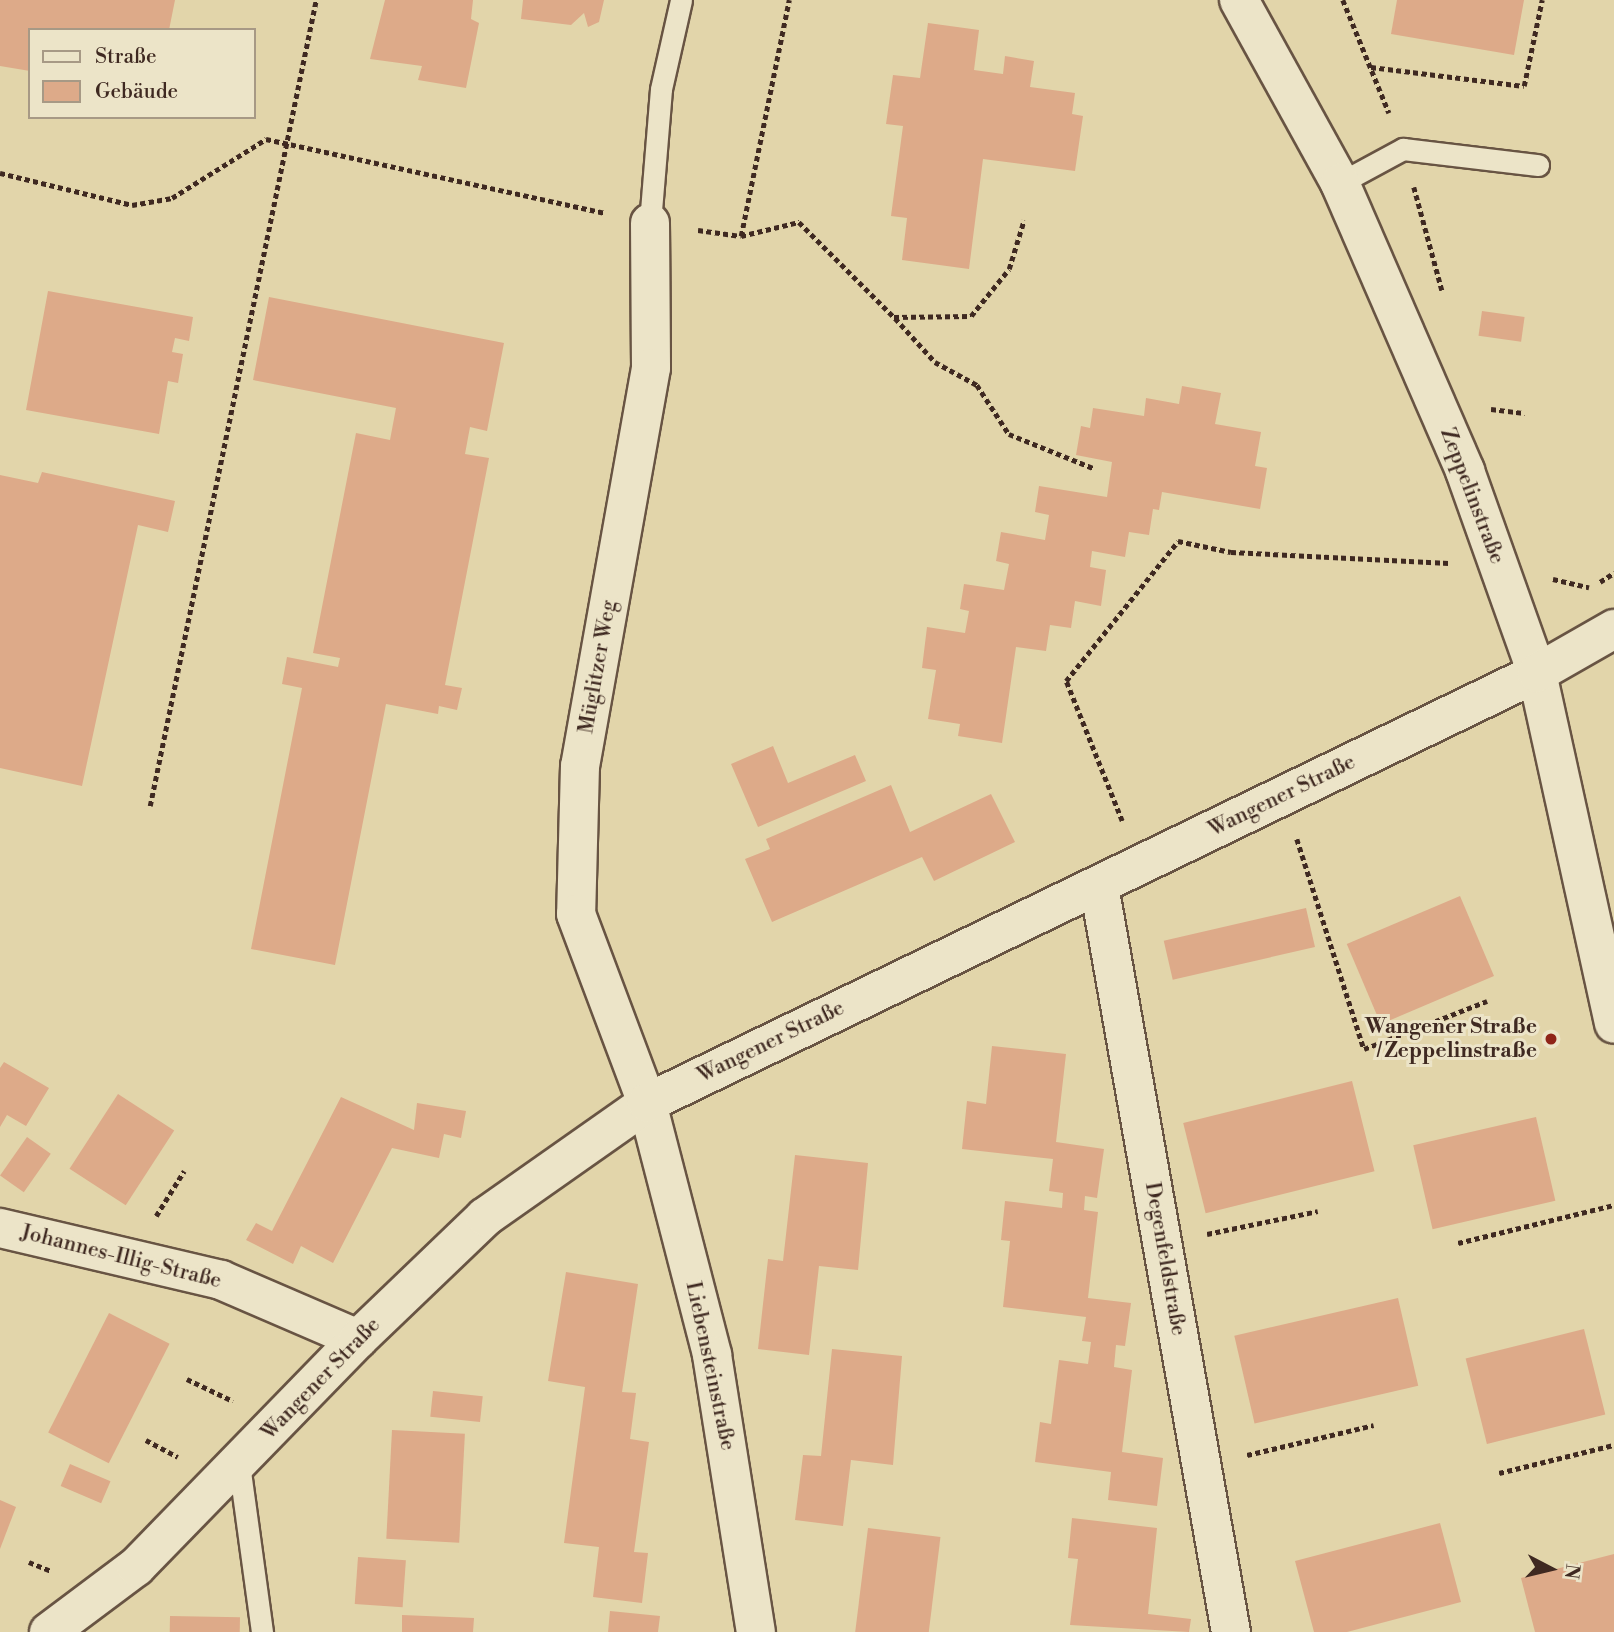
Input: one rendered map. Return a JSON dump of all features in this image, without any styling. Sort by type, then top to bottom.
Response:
[{"type":"street","name":"Zeppelinstraße","points":[[1239,0],[1340,183],[1465,471],[1537,673],[1614,1024]]},
{"type":"street","name":"Müglitzer Weg","points":[[647,1103],[576,914],[580,766],[651,368],[650,223]]},
{"type":"street","name":"Wangener Straße","points":[[49,1632],[136,1567],[358,1339],[485,1217],[647,1103],[1537,673],[1614,629]]},
{"type":"street","name":"Degenfeldstraße","points":[[1099,886],[1231,1632]]},
{"type":"street","name":"Liebensteinstraße","points":[[647,1103],[712,1355],[756,1632]]},
{"type":"street","name":"Johannes-Illig-Straße","points":[[0,1228],[221,1280],[358,1339]]},
{"type":"lane","points":[[650,223],[661,89],[681,0]]},
{"type":"lane","points":[[1340,183],[1404,149],[1538,165]]},
{"type":"lane","points":[[239,1464],[262,1632]]},
{"type":"path","points":[[150,806],[316,0]]},
{"type":"path","points":[[741,236],[789,0]]},
{"type":"path","points":[[1343,0],[1404,149]]},
{"type":"path","points":[[1371,67],[1524,86],[1542,0]]},
{"type":"path","points":[[0,173],[132,205],[172,198],[265,139],[650,223],[741,236],[799,222],[935,362],[977,385],[1009,434],[1093,468]]},
{"type":"path","points":[[894,317],[971,316],[1009,269],[1024,220]]},
{"type":"path","points":[[1486,409],[1525,413]]},
{"type":"path","points":[[1140,865],[1066,681],[1178,541],[1231,552],[1499,566]]},
{"type":"path","points":[[1283,795],[1364,1049],[1487,1001]]},
{"type":"path","points":[[1458,1243],[1614,1205]]},
{"type":"path","points":[[1162,1243],[1318,1211]]},
{"type":"path","points":[[1202,1465],[1374,1425]]},
{"type":"path","points":[[1499,1473],[1614,1445]]},
{"type":"building","points":[[0,0],[175,0],[169,28],[28,28],[28,71],[0,66]]},
{"type":"building","points":[[385,0],[473,0],[471,19],[479,23],[466,88],[418,80],[422,66],[370,59]]},
{"type":"building","points":[[523,0],[604,0],[599,22],[588,27],[584,13],[571,25],[521,19]]},
{"type":"building","points":[[1397,0],[1524,0],[1514,55],[1391,34]]},
{"type":"building","points":[[928,23],[979,30],[974,70],[1003,74],[1005,56],[1034,61],[1030,87],[1075,93],[1072,114],[1083,116],[1075,171],[983,159],[969,269],[902,260],[907,218],[891,216],[903,126],[886,124],[893,75],[920,78]]},
{"type":"building","points":[[48,291],[193,317],[189,341],[175,338],[172,352],[183,354],[178,383],[168,381],[159,434],[26,410]]},
{"type":"building","points":[[269,297],[504,343],[487,431],[470,427],[465,454],[489,458],[445,685],[462,688],[457,710],[439,706],[438,714],[386,704],[335,965],[251,949],[302,688],[282,684],[287,657],[338,667],[340,658],[313,653],[356,433],[390,440],[396,408],[253,380]]},
{"type":"building","points":[[1482,311],[1525,317],[1521,342],[1479,336]]},
{"type":"building","points":[[1182,386],[1221,393],[1215,424],[1261,432],[1255,466],[1267,468],[1260,509],[1162,492],[1159,510],[1153,509],[1149,535],[1129,532],[1125,557],[1092,551],[1090,567],[1106,570],[1101,606],[1075,601],[1071,628],[1050,625],[1046,651],[1016,647],[1002,743],[958,736],[960,724],[928,719],[936,670],[922,668],[927,627],[965,633],[969,611],[960,609],[964,584],[1004,590],[1009,564],[996,561],[1001,532],[1045,540],[1049,515],[1035,512],[1039,486],[1107,497],[1112,462],[1076,455],[1081,426],[1090,428],[1093,408],[1144,416],[1146,398],[1179,404]]},
{"type":"building","points":[[42,472],[175,501],[168,532],[138,525],[82,786],[0,768],[0,475],[38,483]]},
{"type":"building","points":[[773,746],[788,783],[855,755],[866,781],[758,827],[731,764]]},
{"type":"building","points":[[891,785],[910,832],[991,794],[1015,842],[934,881],[922,857],[772,922],[745,859],[770,849],[766,839]]},
{"type":"building","points":[[1460,896],[1494,976],[1381,1024],[1347,944]]},
{"type":"building","points":[[1306,908],[1315,947],[1173,980],[1164,941]]},
{"type":"building","points":[[992,1046],[1066,1054],[1056,1142],[1104,1149],[1097,1198],[1085,1196],[1084,1210],[1098,1212],[1088,1298],[1131,1303],[1125,1346],[1116,1345],[1114,1367],[1132,1370],[1122,1452],[1163,1458],[1157,1506],[1108,1500],[1111,1472],[1035,1462],[1040,1422],[1051,1424],[1059,1360],[1088,1364],[1091,1342],[1082,1341],[1086,1317],[1003,1307],[1010,1241],[1001,1240],[1005,1201],[1062,1208],[1063,1193],[1049,1191],[1053,1159],[962,1149],[967,1101],[986,1104]]},
{"type":"building","points":[[4,1062],[49,1088],[26,1126],[7,1115],[0,1127],[0,1068]]},
{"type":"building","points":[[1352,1081],[1374,1171],[1206,1213],[1183,1123]]},
{"type":"building","points":[[118,1094],[174,1130],[126,1205],[70,1169]]},
{"type":"building","points":[[341,1097],[414,1130],[417,1103],[466,1111],[461,1138],[444,1134],[439,1158],[392,1148],[333,1263],[301,1246],[293,1264],[246,1240],[256,1223],[272,1231]]},
{"type":"building","points":[[1536,1117],[1555,1201],[1433,1229],[1413,1145]]},
{"type":"building","points":[[27,1137],[51,1154],[24,1192],[0,1176]]},
{"type":"building","points":[[795,1155],[868,1163],[858,1270],[819,1266],[809,1355],[758,1349],[768,1259],[783,1261]]},
{"type":"building","points":[[566,1272],[638,1284],[622,1392],[636,1393],[630,1439],[649,1442],[634,1552],[648,1553],[642,1603],[593,1597],[599,1547],[564,1543],[585,1387],[548,1381]]},
{"type":"building","points":[[1398,1298],[1418,1386],[1255,1423],[1234,1336]]},
{"type":"building","points":[[109,1313],[170,1344],[109,1463],[48,1432]]},
{"type":"building","points":[[1584,1329],[1605,1414],[1487,1444],[1466,1359]]},
{"type":"building","points":[[832,1349],[902,1356],[893,1465],[851,1460],[843,1526],[795,1520],[803,1455],[821,1456]]},
{"type":"building","points":[[433,1391],[483,1396],[480,1422],[430,1417]]},
{"type":"building","points":[[392,1430],[465,1434],[459,1543],[386,1539]]},
{"type":"building","points":[[70,1464],[111,1481],[101,1503],[61,1486]]},
{"type":"building","points":[[0,1500],[16,1507],[0,1549]]},
{"type":"building","points":[[1072,1518],[1157,1528],[1148,1614],[1191,1619],[1189,1632],[1070,1625],[1078,1559],[1068,1558]]},
{"type":"building","points":[[1440,1523],[1461,1602],[1347,1632],[1314,1632],[1295,1561]]},
{"type":"building","points":[[868,1528],[940,1537],[929,1632],[855,1632]]},
{"type":"building","points":[[1614,1554],[1614,1632],[1535,1632],[1521,1578]]},
{"type":"building","points":[[358,1557],[406,1560],[403,1607],[355,1604]]},
{"type":"building","points":[[610,1611],[660,1616],[658,1632],[608,1632]]},
{"type":"building","points":[[402,1615],[474,1618],[473,1632],[402,1632]]},
{"type":"building","points":[[170,1616],[240,1617],[240,1632],[170,1632]]},
{"type":"place","name":"Wangener Straße / Zeppelinstraße","points":[[1551,1039]]}]
